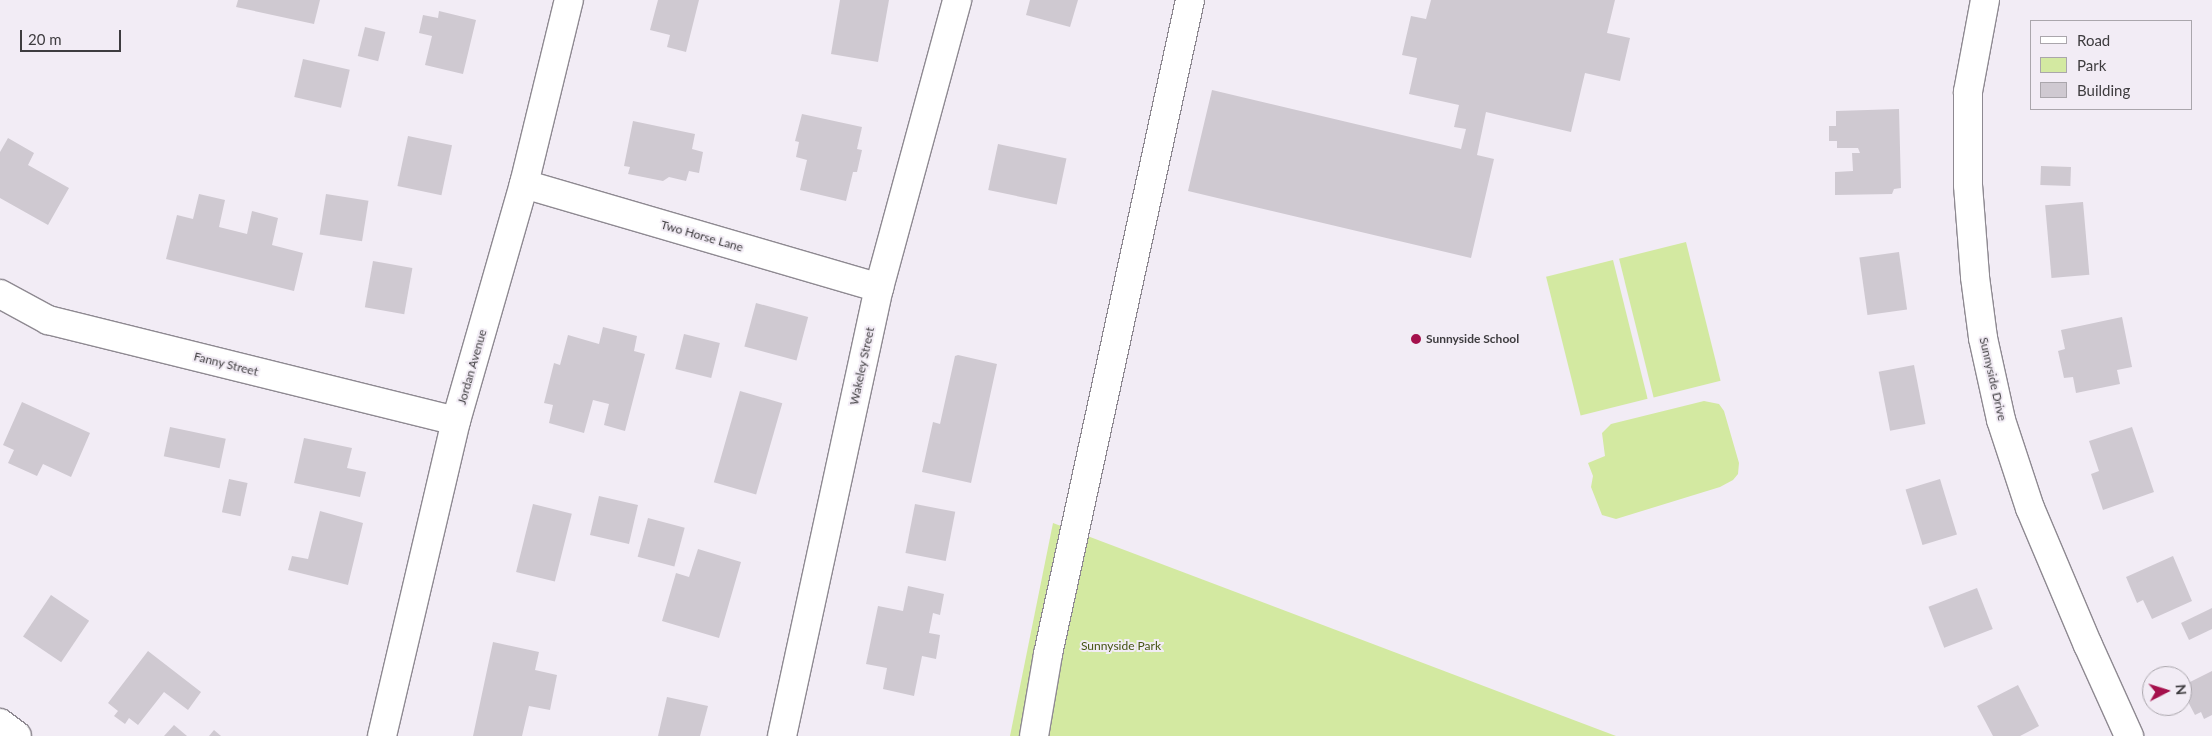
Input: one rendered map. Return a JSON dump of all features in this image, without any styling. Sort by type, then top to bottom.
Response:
[{"type":"street","name":"Jordan Avenue","points":[[382,736],[456,421],[524,184],[569,0]]},
{"type":"street","name":"Wakeley Street","points":[[782,736],[879,288],[956,0]]},
{"type":"street","points":[[1034,736],[1048,654],[1190,0]]},
{"type":"street","name":"Sunnyside Drive","points":[[1985,0],[1968,92],[1968,185],[1975,278],[1983,338],[2001,420],[2030,508],[2129,736]]},
{"type":"street","name":"Two Horse Lane","points":[[524,184],[879,288]]},
{"type":"street","name":"Fanny Street","points":[[0,294],[48,320],[456,421]]},
{"type":"street","points":[[0,724],[16,736]]},
{"type":"green space","points":[[1686,242],[1721,381],[1654,397],[1619,259]]},
{"type":"green space","points":[[1613,260],[1648,399],[1581,415],[1546,277]]},
{"type":"green space","points":[[1704,401],[1719,404],[1724,411],[1739,463],[1738,474],[1733,480],[1720,487],[1616,519],[1602,515],[1591,487],[1593,476],[1588,463],[1605,456],[1602,433],[1611,424]]},
{"type":"green space","name":"Sunnyside Park","points":[[1053,523],[1616,736],[1010,736]]},
{"type":"building","points":[[238,0],[320,0],[314,24],[236,7]]},
{"type":"building","points":[[658,0],[699,0],[686,52],[667,47],[670,35],[650,30]]},
{"type":"building","points":[[840,0],[889,0],[878,62],[831,54]]},
{"type":"building","points":[[1030,0],[1078,0],[1070,27],[1026,15]]},
{"type":"building","points":[[1431,0],[1615,0],[1607,33],[1630,38],[1620,81],[1585,73],[1571,132],[1486,112],[1477,155],[1494,159],[1471,258],[1188,191],[1212,90],[1461,149],[1466,129],[1454,127],[1459,105],[1409,94],[1417,58],[1402,55],[1411,16],[1426,19]]},
{"type":"building","points":[[439,11],[476,20],[463,74],[425,65],[432,36],[419,33],[423,15],[438,18]]},
{"type":"building","points":[[365,27],[385,32],[378,61],[358,56]]},
{"type":"building","points":[[303,59],[350,70],[341,108],[294,97]]},
{"type":"building","points":[[1899,109],[1901,188],[1894,189],[1892,194],[1835,195],[1835,172],[1853,171],[1852,153],[1860,153],[1858,148],[1837,148],[1837,141],[1829,141],[1829,126],[1836,126],[1836,111]]},
{"type":"building","points":[[802,114],[862,127],[857,149],[862,150],[857,172],[853,172],[846,201],[800,190],[807,160],[796,157],[799,142],[795,141]]},
{"type":"building","points":[[633,121],[695,134],[692,149],[703,152],[699,173],[689,171],[686,181],[669,177],[663,181],[628,174],[630,167],[624,166]]},
{"type":"building","points":[[408,136],[452,145],[441,195],[397,186]]},
{"type":"building","points":[[8,138],[34,153],[28,165],[69,188],[48,225],[0,198],[0,152]]},
{"type":"building","points":[[998,144],[1066,159],[1057,205],[988,190]]},
{"type":"building","points":[[2041,166],[2071,167],[2070,186],[2040,185]]},
{"type":"building","points":[[199,194],[225,200],[219,227],[247,234],[252,211],[278,218],[272,245],[303,253],[294,291],[166,259],[177,215],[193,219]]},
{"type":"building","points":[[326,194],[368,201],[362,241],[320,234]]},
{"type":"building","points":[[2083,202],[2089,275],[2052,278],[2045,205]]},
{"type":"building","points":[[1899,252],[1907,309],[1867,315],[1859,258]]},
{"type":"building","points":[[373,261],[412,268],[404,314],[365,307]]},
{"type":"building","points":[[756,303],[808,317],[797,360],[744,346]]},
{"type":"building","points":[[2122,317],[2132,367],[2117,370],[2120,384],[2076,393],[2073,377],[2064,378],[2058,351],[2065,349],[2061,330]]},
{"type":"building","points":[[603,327],[637,336],[634,351],[645,354],[625,431],[604,425],[609,404],[593,400],[584,433],[549,423],[553,405],[544,403],[554,363],[560,365],[568,335],[599,344]]},
{"type":"building","points":[[684,334],[720,343],[711,378],[675,369]]},
{"type":"building","points":[[958,355],[997,364],[971,483],[922,472],[933,422],[940,424],[955,356]]},
{"type":"building","points":[[1914,365],[1925,424],[1890,431],[1879,372]]},
{"type":"building","points":[[740,391],[782,403],[756,494],[714,482]]},
{"type":"building","points":[[22,402],[90,433],[71,477],[43,464],[37,476],[8,463],[14,450],[3,445]]},
{"type":"building","points":[[170,427],[226,439],[220,468],[164,456]]},
{"type":"building","points":[[2132,427],[2154,492],[2103,510],[2091,474],[2099,471],[2089,441]]},
{"type":"building","points":[[304,438],[352,448],[347,468],[366,472],[360,497],[294,483]]},
{"type":"building","points":[[229,479],[248,483],[241,516],[222,512]]},
{"type":"building","points":[[1940,479],[1957,534],[1923,545],[1906,490]]},
{"type":"building","points":[[599,496],[638,505],[629,544],[590,535]]},
{"type":"building","points":[[533,504],[572,514],[555,582],[516,572]]},
{"type":"building","points":[[915,504],[955,512],[946,561],[905,553]]},
{"type":"building","points":[[320,511],[363,523],[348,585],[288,570],[292,556],[308,559]]},
{"type":"building","points":[[648,518],[685,528],[674,566],[638,557]]},
{"type":"building","points":[[698,549],[741,562],[719,638],[662,621],[676,573],[689,577]]},
{"type":"building","points":[[2173,556],[2192,601],[2152,619],[2143,600],[2137,603],[2126,577]]},
{"type":"building","points":[[908,586],[944,594],[940,615],[933,613],[929,633],[940,635],[936,659],[922,656],[914,696],[883,689],[887,668],[866,664],[878,606],[903,611]]},
{"type":"building","points":[[1977,588],[1993,629],[1944,648],[1928,607]]},
{"type":"building","points":[[51,595],[89,621],[61,662],[23,636]]},
{"type":"building","points":[[2212,608],[2212,629],[2189,640],[2181,623]]},
{"type":"building","points":[[493,642],[539,652],[535,670],[557,675],[550,710],[529,706],[522,736],[473,736]]},
{"type":"building","points":[[148,651],[201,692],[188,710],[164,692],[138,725],[129,718],[125,724],[114,716],[118,711],[108,703]]},
{"type":"building","points":[[2212,671],[2212,715],[2204,719],[2201,712],[2195,715],[2192,709],[2192,681]]},
{"type":"building","points":[[2018,685],[2039,726],[2020,736],[1993,736],[1977,706]]},
{"type":"building","points":[[667,697],[708,706],[700,736],[658,736]]},
{"type":"building","points":[[174,725],[187,736],[164,736]]},
{"type":"building","points":[[214,730],[221,736],[209,736]]},
{"type":"place","name":"Sunnyside School","points":[[1416,339]]}]
